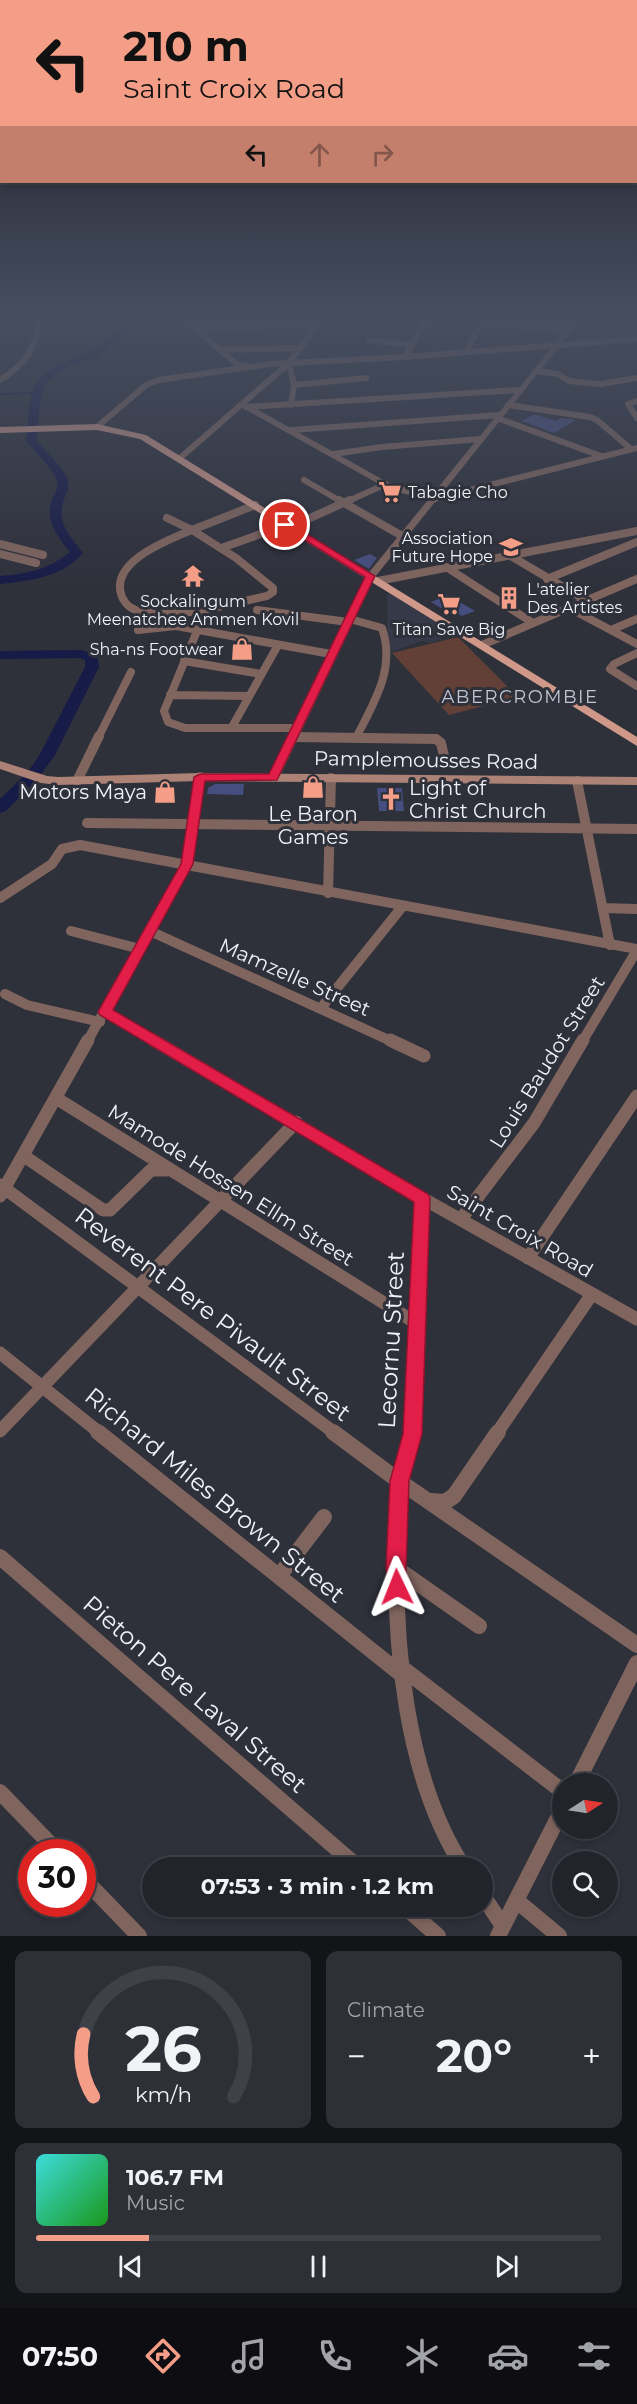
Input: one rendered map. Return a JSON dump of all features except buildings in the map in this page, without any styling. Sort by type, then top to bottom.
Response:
[{"type":"main road","points":[[0,430],[97,427],[143,437],[637,742]]},
{"type":"main road","name":"Pamplemousses Road","points":[[0,765],[46,780],[77,781],[200,777],[637,781]]},
{"type":"street","points":[[97,427],[119,408]]},
{"type":"street","points":[[180,458],[241,408]]},
{"type":"street","points":[[246,408],[292,430],[386,484],[402,491],[435,498],[634,448]]},
{"type":"street","points":[[273,778],[331,654],[374,579],[404,537],[505,408]]},
{"type":"street","points":[[531,408],[590,417],[634,448]]},
{"type":"street","points":[[292,430],[498,417],[601,456]]},
{"type":"street","points":[[333,454],[382,447],[480,439]]},
{"type":"street","points":[[304,480],[404,537]]},
{"type":"street","points":[[224,547],[287,526],[386,484]]},
{"type":"street","points":[[167,518],[195,530],[224,547],[273,588],[273,592],[267,596],[192,610],[139,612],[130,608],[123,601],[120,588],[125,568],[149,551],[195,530],[255,505]]},
{"type":"street","points":[[374,579],[637,531]]},
{"type":"street","points":[[547,579],[637,542]]},
{"type":"street","points":[[0,544],[44,555]]},
{"type":"street","points":[[0,554],[36,563]]},
{"type":"street","points":[[508,555],[587,601]]},
{"type":"street","points":[[446,567],[533,623]]},
{"type":"street","points":[[482,645],[637,579]]},
{"type":"street","points":[[571,609],[637,644]]},
{"type":"street","points":[[257,610],[370,623],[382,628],[389,664],[382,685],[356,738]]},
{"type":"street","points":[[612,630],[637,619]]},
{"type":"street","points":[[138,630],[171,626],[331,654]]},
{"type":"street","points":[[197,631],[164,711],[164,720],[168,724],[185,728],[232,727],[356,738],[436,739],[441,743],[446,765]]},
{"type":"street","points":[[232,727],[278,645]]},
{"type":"street","points":[[637,653],[614,664],[610,669],[637,686]]},
{"type":"street","points":[[184,661],[261,674]]},
{"type":"street","points":[[77,781],[131,672]]},
{"type":"street","points":[[170,695],[249,696]]},
{"type":"street","points":[[436,739],[438,728]]},
{"type":"street","points":[[1,1190],[24,1156],[187,864],[200,777]]},
{"type":"street","points":[[328,893],[331,778]]},
{"type":"street","points":[[577,781],[610,945]]},
{"type":"street","points":[[87,823],[637,829]]},
{"type":"street","points":[[0,898],[52,864],[62,849],[73,845],[187,864],[328,893],[637,950]]},
{"type":"street","points":[[321,1008],[402,907]]},
{"type":"street","points":[[603,908],[637,909]]},
{"type":"street","points":[[71,931],[141,949]]},
{"type":"street","name":"Mamzelle Street","points":[[150,931],[424,1056]]},
{"type":"street","name":"Louis Baudot Street","points":[[461,1219],[534,1123],[637,950]]},
{"type":"street","name":"Saint Croix Road","points":[[5,994],[27,1005],[103,1017],[296,1122],[422,1198],[637,1320]]},
{"type":"street","points":[[528,1258],[637,1096]]},
{"type":"street","name":"Mamode Hossen Ellm Street","points":[[56,1098],[416,1323]]},
{"type":"street","points":[[0,1431],[296,1122]]},
{"type":"street","points":[[24,1156],[103,1210],[110,1210],[151,1170],[162,1168],[170,1170]]},
{"type":"street","name":"Reverent Pere Pivault Street","points":[[1,1190],[138,1285],[399,1481],[637,1646]]},
{"type":"street","name":"Lecornu Street","points":[[422,1198],[412,1434],[399,1481],[396,1568],[401,1670],[423,1776],[457,1857]]},
{"type":"street","points":[[428,1501],[445,1502],[454,1496],[592,1294]]},
{"type":"street","name":"Richard Miles Brown Street","points":[[0,1353],[279,1576],[552,1783]]},
{"type":"street","points":[[279,1576],[324,1517]]},
{"type":"street","name":"Pieton Pere Laval Street","points":[[0,1557],[346,1857]]},
{"type":"street","points":[[396,1568],[479,1626]]},
{"type":"street","points":[[582,1773],[637,1663]]},
{"type":"street","points":[[0,1792],[45,1839]]},
{"type":"street","points":[[500,1931],[552,1830]]},
{"type":"street","points":[[96,1891],[139,1936]]},
{"type":"street","points":[[517,1900],[559,1936]]},
{"type":"street","points":[[416,1917],[438,1936]]},
{"type":"street","points":[[493,1917],[500,1931]]},
{"type":"shaded area","points":[[391,593],[455,633],[431,643],[422,641],[388,653],[387,595]]},
{"type":"shaded area","points":[[458,637],[518,697],[449,715],[392,653]]},
{"type":"waterway","points":[[0,580],[41,574],[59,566],[77,553],[61,531],[55,516],[55,508],[63,491],[62,478],[31,440],[36,408]]},
{"type":"waterway","points":[[0,655],[81,654],[92,658],[92,667],[46,757],[32,776],[0,808]]},
{"type":"place","name":"Tabagie Cho","points":[[390,492]]},
{"type":"place","name":"Association Future Hope","points":[[511,547]]},
{"type":"place","name":"Sockalingum Meenatchee Ammen Kovil","points":[[193,576]]},
{"type":"place","name":"L'atelier Des Artistes","points":[[509,598]]},
{"type":"place","name":"Titan Save Big","points":[[449,604]]},
{"type":"place","name":"Sha-ns Footwear","points":[[242,649]]},
{"type":"place","name":"Le Baron Games","points":[[313,787]]},
{"type":"place","name":"Motors Maya","points":[[165,792]]},
{"type":"place","name":"Light of Christ Church","points":[[391,799]]},
{"type":"district","name":"ABERCROMBIE","points":[[520,697]]},
{"type":"route","points":[[285,525],[370,576],[273,778],[200,777],[187,864],[105,1012],[422,1198],[412,1434],[399,1481],[397,1587]]}]
